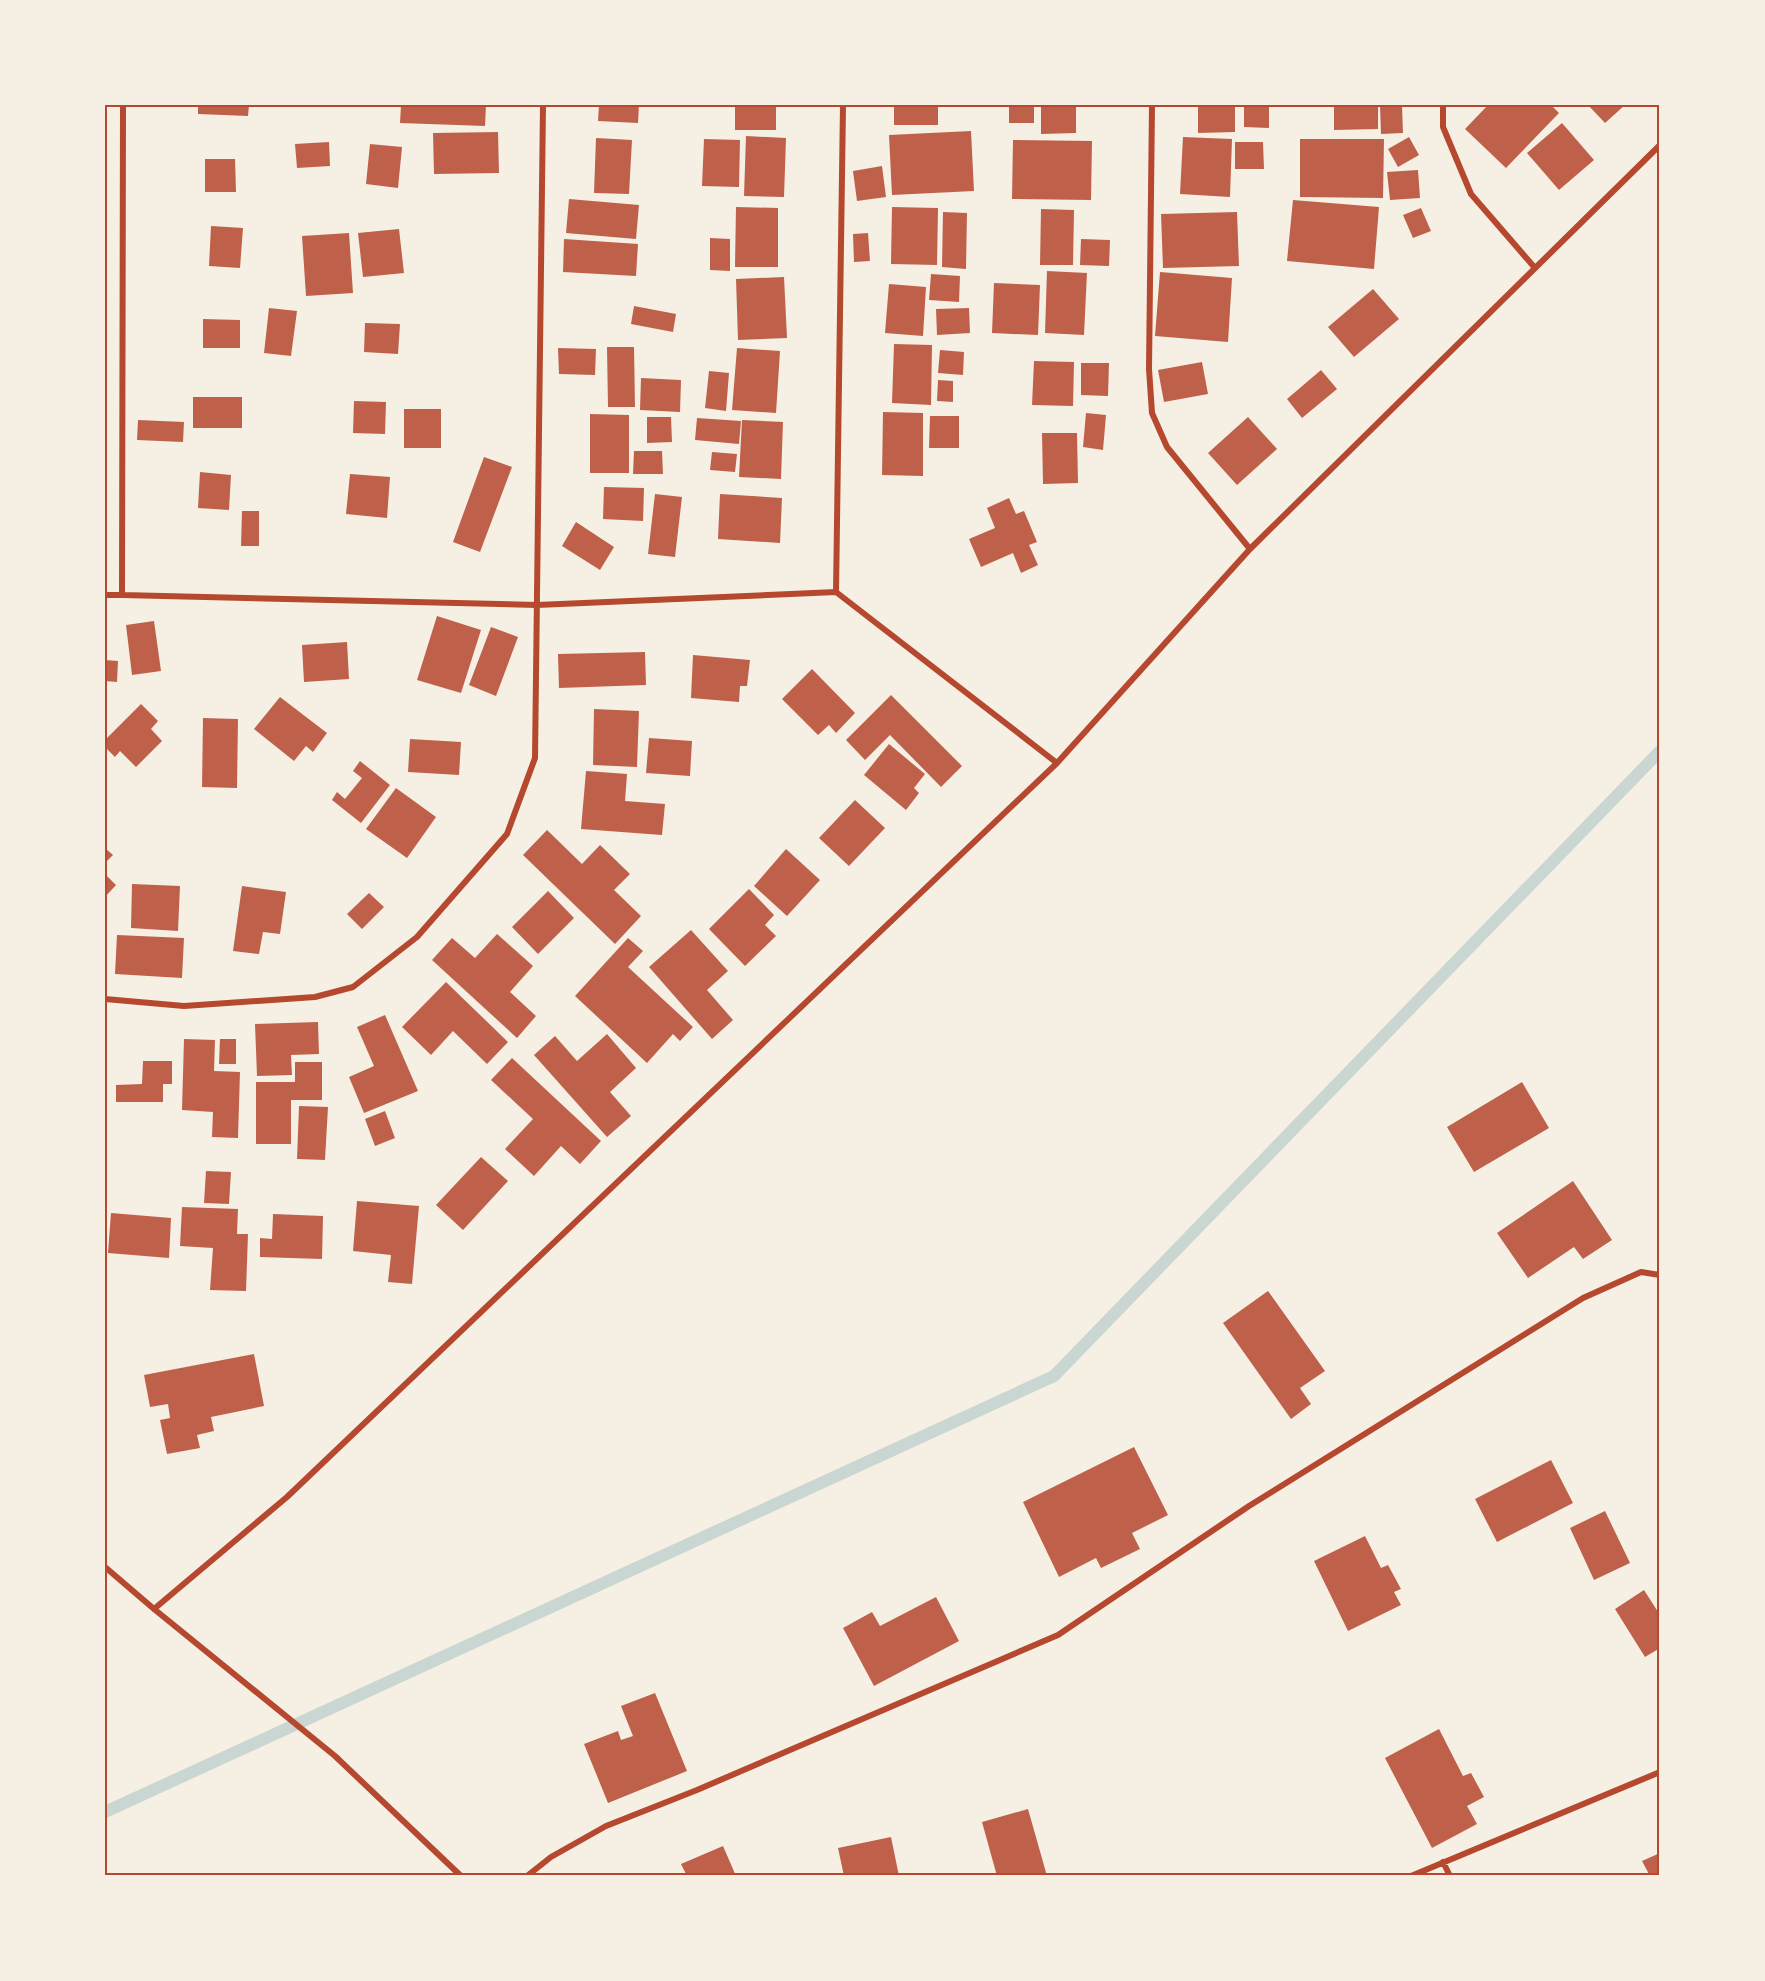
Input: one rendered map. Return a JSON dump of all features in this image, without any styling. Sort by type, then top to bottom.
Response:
[{"type":"street","points":[[122,595],[123,105]]},
{"type":"street","points":[[105,999],[183,1006],[315,997],[353,987],[417,937],[507,834],[535,758],[543,105]]},
{"type":"street","points":[[836,592],[843,105]]},
{"type":"street","points":[[1152,105],[1149,369],[1152,413],[1167,447],[1250,549]]},
{"type":"street","points":[[1443,105],[1443,127],[1471,194],[1535,268]]},
{"type":"street","points":[[154,1609],[287,1497],[1057,763],[1250,549],[1660,145]]},
{"type":"street","points":[[105,595],[537,605],[836,592],[1057,763]]},
{"type":"street","points":[[527,1876],[551,1857],[606,1826],[697,1790],[1058,1635],[1249,1506],[1583,1298],[1641,1272],[1660,1275]]},
{"type":"street","points":[[105,1567],[335,1756],[461,1876]]},
{"type":"street","points":[[1411,1876],[1660,1772]]},
{"type":"street","points":[[1443,1862],[1449,1876]]},
{"type":"building","points":[[198,105],[249,105],[248,116],[198,114]]},
{"type":"building","points":[[401,105],[486,105],[485,126],[400,123]]},
{"type":"building","points":[[599,105],[639,105],[638,123],[598,121]]},
{"type":"building","points":[[735,105],[776,105],[776,130],[735,130]]},
{"type":"building","points":[[894,105],[938,105],[938,125],[894,125]]},
{"type":"building","points":[[1009,105],[1034,105],[1034,123],[1009,123]]},
{"type":"building","points":[[1041,105],[1076,105],[1076,133],[1041,134]]},
{"type":"building","points":[[1198,105],[1235,105],[1235,132],[1198,133]]},
{"type":"building","points":[[1244,105],[1269,105],[1269,128],[1244,127]]},
{"type":"building","points":[[1334,105],[1378,105],[1378,129],[1334,130]]},
{"type":"building","points":[[1380,105],[1402,105],[1403,133],[1381,134]]},
{"type":"building","points":[[1488,105],[1551,105],[1559,113],[1506,168],[1465,129]]},
{"type":"building","points":[[1588,105],[1625,105],[1605,123]]},
{"type":"building","points":[[1562,123],[1594,160],[1559,190],[1527,153]]},
{"type":"building","points":[[971,131],[974,191],[892,195],[889,135]]},
{"type":"building","points":[[498,132],[499,173],[434,174],[433,133]]},
{"type":"building","points":[[746,136],[786,138],[784,197],[744,196]]},
{"type":"building","points":[[1183,137],[1232,139],[1230,197],[1180,194]]},
{"type":"building","points":[[1409,137],[1419,155],[1398,167],[1388,149]]},
{"type":"building","points":[[596,138],[632,140],[629,194],[594,193]]},
{"type":"building","points":[[704,139],[740,140],[739,187],[702,186]]},
{"type":"building","points":[[1300,139],[1384,139],[1383,198],[1300,197]]},
{"type":"building","points":[[1013,140],[1092,141],[1091,200],[1012,199]]},
{"type":"building","points":[[329,142],[330,166],[297,168],[295,144]]},
{"type":"building","points":[[1235,142],[1263,142],[1264,169],[1235,169]]},
{"type":"building","points":[[370,144],[402,147],[398,188],[366,184]]},
{"type":"building","points":[[205,159],[235,159],[236,192],[205,192]]},
{"type":"building","points":[[882,166],[886,197],[857,201],[853,171]]},
{"type":"building","points":[[1418,170],[1420,198],[1390,200],[1387,172]]},
{"type":"building","points":[[569,199],[639,205],[636,239],[566,233]]},
{"type":"building","points":[[1293,200],[1379,207],[1374,269],[1287,261]]},
{"type":"building","points":[[736,207],[778,208],[778,267],[735,267]]},
{"type":"building","points":[[892,207],[938,208],[937,265],[891,264]]},
{"type":"building","points":[[1421,208],[1431,231],[1413,238],[1403,215]]},
{"type":"building","points":[[1041,209],[1074,210],[1073,265],[1040,265]]},
{"type":"building","points":[[943,212],[967,213],[966,269],[942,267]]},
{"type":"building","points":[[1237,212],[1239,266],[1163,268],[1161,214]]},
{"type":"building","points":[[211,226],[243,228],[240,268],[209,266]]},
{"type":"building","points":[[399,229],[404,273],[363,277],[358,233]]},
{"type":"building","points":[[349,233],[353,293],[306,296],[302,236]]},
{"type":"building","points":[[868,233],[870,261],[854,262],[853,234]]},
{"type":"building","points":[[710,238],[730,239],[730,271],[710,270]]},
{"type":"building","points":[[564,239],[638,244],[636,276],[563,272]]},
{"type":"building","points":[[1081,239],[1110,240],[1109,266],[1080,265]]},
{"type":"building","points":[[1047,271],[1087,273],[1084,335],[1045,333]]},
{"type":"building","points":[[1160,272],[1232,278],[1228,342],[1155,336]]},
{"type":"building","points":[[931,274],[960,276],[959,302],[929,300]]},
{"type":"building","points":[[784,277],[787,338],[738,340],[736,279]]},
{"type":"building","points":[[994,283],[1040,285],[1038,335],[992,333]]},
{"type":"building","points":[[889,284],[926,287],[923,336],[885,333]]},
{"type":"building","points":[[1373,289],[1399,319],[1354,357],[1328,327]]},
{"type":"building","points":[[634,306],[676,314],[673,332],[631,324]]},
{"type":"building","points":[[269,308],[297,311],[291,356],[264,353]]},
{"type":"building","points":[[969,308],[970,333],[937,335],[936,309]]},
{"type":"building","points":[[203,319],[240,320],[240,348],[203,348]]},
{"type":"building","points":[[365,323],[400,324],[398,354],[364,352]]},
{"type":"building","points":[[894,344],[932,345],[931,405],[892,403]]},
{"type":"building","points":[[607,347],[634,347],[635,407],[608,407]]},
{"type":"building","points":[[558,348],[596,349],[595,375],[559,374]]},
{"type":"building","points":[[737,348],[780,351],[776,413],[732,410]]},
{"type":"building","points":[[940,350],[964,352],[963,375],[938,373]]},
{"type":"building","points":[[1034,361],[1074,362],[1073,406],[1032,405]]},
{"type":"building","points":[[1202,362],[1208,394],[1164,402],[1158,370]]},
{"type":"building","points":[[1081,363],[1109,363],[1108,396],[1081,395]]},
{"type":"building","points":[[1321,370],[1337,389],[1302,418],[1287,399]]},
{"type":"building","points":[[709,371],[729,373],[726,411],[705,408]]},
{"type":"building","points":[[641,378],[681,380],[680,412],[640,410]]},
{"type":"building","points":[[938,380],[953,381],[953,402],[937,401]]},
{"type":"building","points":[[193,397],[242,397],[242,428],[193,428]]},
{"type":"building","points":[[354,401],[386,402],[385,434],[353,433]]},
{"type":"building","points":[[404,409],[441,409],[441,448],[404,448]]},
{"type":"building","points":[[883,412],[923,413],[923,476],[882,475]]},
{"type":"building","points":[[1086,413],[1106,415],[1103,450],[1083,447]]},
{"type":"building","points":[[590,414],[629,415],[629,473],[590,473]]},
{"type":"building","points":[[930,416],[959,416],[959,448],[929,448]]},
{"type":"building","points":[[647,417],[671,417],[672,442],[647,443]]},
{"type":"building","points":[[1248,417],[1277,449],[1237,485],[1208,453]]},
{"type":"building","points":[[697,418],[741,421],[739,444],[695,440]]},
{"type":"building","points":[[138,420],[184,422],[183,442],[137,440]]},
{"type":"building","points":[[742,420],[783,422],[781,479],[739,477]]},
{"type":"building","points":[[1042,433],[1077,433],[1078,483],[1043,484]]},
{"type":"building","points":[[634,451],[662,451],[663,474],[633,474]]},
{"type":"building","points":[[712,452],[737,454],[735,472],[710,470]]},
{"type":"building","points":[[484,457],[512,467],[480,552],[453,542]]},
{"type":"building","points":[[200,472],[231,475],[229,510],[198,508]]},
{"type":"building","points":[[350,474],[390,477],[387,518],[346,514]]},
{"type":"building","points":[[604,487],[644,488],[643,521],[603,519]]},
{"type":"building","points":[[655,494],[682,497],[675,557],[648,554]]},
{"type":"building","points":[[720,494],[782,498],[780,543],[718,539]]},
{"type":"building","points":[[1009,498],[1016,514],[1024,511],[1037,542],[1029,545],[1038,565],[1021,573],[1013,553],[981,567],[969,539],[995,528],[987,508]]},
{"type":"building","points":[[242,511],[259,511],[259,546],[241,546]]},
{"type":"building","points":[[576,522],[614,547],[600,570],[562,546]]},
{"type":"building","points":[[437,616],[481,630],[461,693],[417,680]]},
{"type":"building","points":[[154,621],[161,671],[132,675],[126,625]]},
{"type":"building","points":[[491,627],[518,637],[496,696],[469,685]]},
{"type":"building","points":[[347,642],[349,679],[304,682],[302,645]]},
{"type":"building","points":[[645,652],[646,685],[559,688],[558,654]]},
{"type":"building","points":[[693,655],[750,660],[747,686],[740,686],[739,702],[691,698]]},
{"type":"building","points":[[105,660],[118,661],[117,682],[105,681]]},
{"type":"building","points":[[812,669],[855,713],[836,733],[829,725],[818,735],[782,699]]},
{"type":"building","points":[[891,695],[962,766],[941,787],[890,735],[865,760],[846,740]]},
{"type":"building","points":[[280,697],[327,733],[313,752],[306,746],[294,761],[254,729]]},
{"type":"building","points":[[141,704],[158,721],[151,729],[162,741],[136,767],[120,751],[115,757],[105,747],[105,740]]},
{"type":"building","points":[[594,709],[639,711],[637,767],[593,765]]},
{"type":"building","points":[[203,718],[238,719],[237,788],[202,787]]},
{"type":"building","points":[[649,738],[692,741],[690,776],[646,773]]},
{"type":"building","points":[[410,739],[461,742],[459,775],[408,772]]},
{"type":"building","points":[[889,744],[925,774],[914,788],[919,793],[906,810],[864,775]]},
{"type":"building","points":[[360,761],[390,785],[361,823],[332,800],[337,792],[345,799],[362,778],[353,771]]},
{"type":"building","points":[[586,771],[627,774],[625,801],[665,804],[662,835],[581,829]]},
{"type":"building","points":[[396,788],[436,817],[407,858],[366,829]]},
{"type":"building","points":[[855,800],[885,828],[849,866],[819,838]]},
{"type":"building","points":[[547,830],[582,864],[600,845],[630,874],[614,890],[641,916],[615,944],[523,855]]},
{"type":"building","points":[[105,848],[113,855],[105,863]]},
{"type":"building","points":[[786,849],[820,880],[787,916],[754,886]]},
{"type":"building","points":[[105,874],[116,885],[105,897]]},
{"type":"building","points":[[132,884],[180,886],[178,931],[131,928]]},
{"type":"building","points":[[242,886],[286,892],[280,934],[263,932],[259,954],[233,951]]},
{"type":"building","points":[[749,889],[774,915],[765,925],[776,936],[745,966],[709,929]]},
{"type":"building","points":[[548,891],[574,918],[538,954],[512,927]]},
{"type":"building","points":[[369,893],[384,907],[362,929],[347,914]]},
{"type":"building","points":[[691,930],[728,971],[707,990],[733,1020],[712,1039],[649,967]]},
{"type":"building","points":[[497,934],[533,966],[510,992],[536,1016],[517,1038],[432,960],[452,938],[475,958]]},
{"type":"building","points":[[117,935],[184,938],[182,978],[115,974]]},
{"type":"building","points":[[628,938],[643,951],[628,967],[693,1027],[680,1041],[673,1034],[647,1063],[575,996]]},
{"type":"building","points":[[446,982],[508,1042],[487,1064],[453,1031],[431,1055],[402,1027]]},
{"type":"building","points":[[385,1015],[418,1091],[364,1113],[349,1077],[374,1066],[357,1027]]},
{"type":"building","points":[[318,1022],[319,1054],[291,1055],[292,1075],[257,1076],[255,1024]]},
{"type":"building","points":[[607,1034],[636,1068],[610,1092],[631,1116],[607,1137],[534,1055],[555,1036],[577,1061]]},
{"type":"building","points":[[184,1039],[215,1040],[214,1071],[240,1072],[238,1138],[212,1137],[213,1112],[182,1110]]},
{"type":"building","points":[[220,1039],[236,1039],[236,1064],[219,1064]]},
{"type":"building","points":[[512,1058],[601,1141],[580,1164],[561,1146],[534,1176],[505,1149],[533,1119],[491,1080]]},
{"type":"building","points":[[143,1061],[172,1061],[172,1084],[163,1084],[163,1102],[116,1102],[116,1085],[142,1084]]},
{"type":"building","points":[[295,1062],[322,1062],[322,1100],[291,1100],[291,1144],[256,1144],[256,1082],[295,1082]]},
{"type":"building","points":[[1522,1082],[1549,1128],[1474,1172],[1447,1127]]},
{"type":"building","points":[[299,1106],[328,1107],[325,1160],[297,1159]]},
{"type":"building","points":[[385,1111],[395,1138],[375,1146],[365,1119]]},
{"type":"building","points":[[481,1157],[508,1181],[463,1230],[436,1205]]},
{"type":"building","points":[[206,1171],[231,1172],[229,1204],[204,1203]]},
{"type":"building","points":[[1573,1181],[1612,1240],[1583,1259],[1574,1247],[1528,1278],[1497,1233]]},
{"type":"building","points":[[357,1201],[419,1206],[412,1284],[388,1282],[391,1255],[353,1251]]},
{"type":"building","points":[[182,1207],[238,1209],[237,1234],[248,1234],[246,1291],[210,1290],[213,1248],[180,1246]]},
{"type":"building","points":[[111,1213],[171,1218],[169,1258],[108,1253]]},
{"type":"building","points":[[273,1214],[323,1216],[322,1259],[260,1257],[260,1238],[272,1239]]},
{"type":"building","points":[[1268,1291],[1325,1371],[1300,1388],[1311,1404],[1291,1419],[1223,1323]]},
{"type":"building","points":[[254,1354],[264,1406],[211,1417],[214,1431],[197,1435],[200,1448],[167,1454],[160,1420],[170,1418],[168,1404],[150,1407],[144,1375]]},
{"type":"building","points":[[1134,1447],[1168,1515],[1132,1533],[1140,1549],[1101,1568],[1096,1558],[1059,1577],[1023,1502]]},
{"type":"building","points":[[1551,1460],[1573,1503],[1497,1542],[1475,1499]]},
{"type":"building","points":[[1605,1511],[1630,1563],[1594,1580],[1570,1528]]},
{"type":"building","points":[[1365,1536],[1381,1568],[1388,1565],[1401,1589],[1394,1592],[1401,1605],[1348,1631],[1314,1561]]},
{"type":"building","points":[[1644,1590],[1660,1615],[1660,1648],[1645,1657],[1615,1609]]},
{"type":"building","points":[[936,1597],[959,1641],[874,1686],[843,1628],[872,1612],[880,1626]]},
{"type":"building","points":[[655,1693],[687,1771],[608,1803],[584,1744],[618,1731],[621,1740],[633,1736],[621,1706]]},
{"type":"building","points":[[1439,1729],[1463,1776],[1471,1773],[1484,1797],[1467,1806],[1477,1824],[1432,1848],[1385,1758]]},
{"type":"building","points":[[1028,1809],[1047,1876],[997,1876],[982,1822]]},
{"type":"building","points":[[891,1837],[899,1876],[844,1876],[838,1848]]},
{"type":"building","points":[[723,1846],[736,1876],[687,1876],[681,1864]]},
{"type":"building","points":[[1660,1853],[1660,1876],[1650,1876],[1642,1861]]},
{"type":"waterway","points":[[105,1812],[1054,1376],[1660,751]]}]
